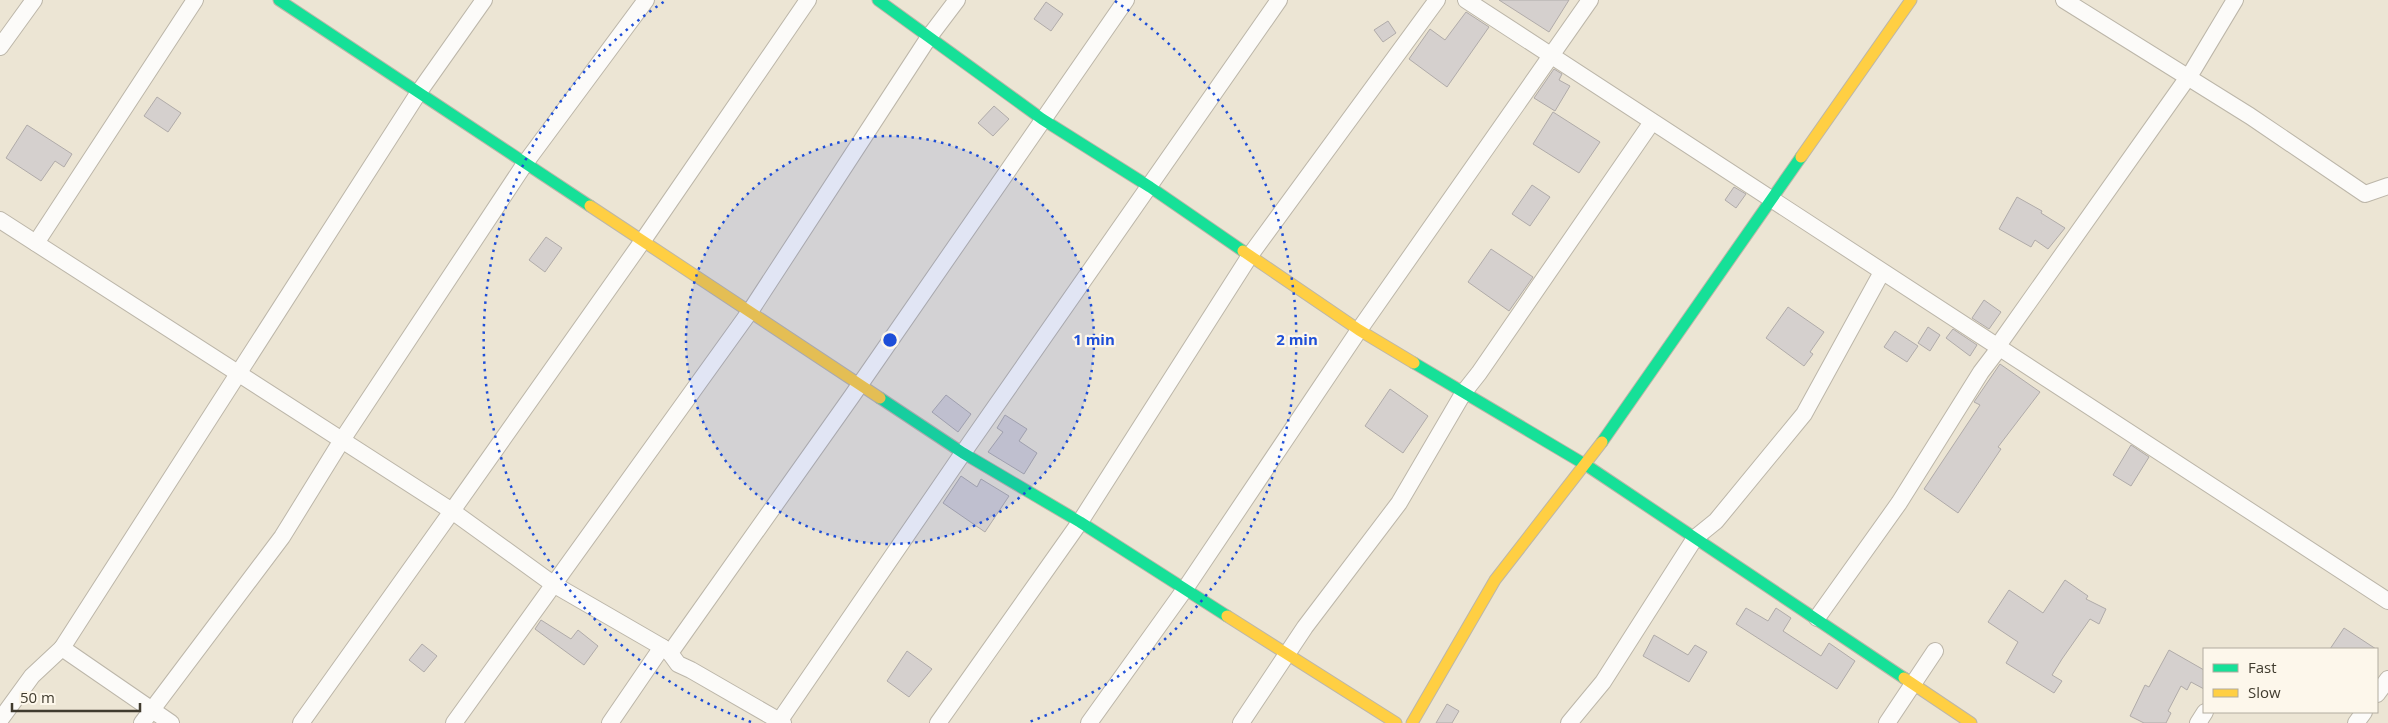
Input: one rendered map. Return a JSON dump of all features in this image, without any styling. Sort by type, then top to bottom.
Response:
[{"type":"street","points":[[0,47],[34,0]]},
{"type":"street","points":[[36,243],[195,0]]},
{"type":"street","points":[[279,0],[751,310],[963,452],[1080,522],[1396,723]]},
{"type":"street","points":[[0,720],[32,676],[62,648],[419,92],[484,0]]},
{"type":"street","points":[[147,716],[282,536],[342,440],[526,162],[646,0]]},
{"type":"street","points":[[301,723],[644,240],[808,0]]},
{"type":"street","points":[[878,0],[1042,119],[1251,254],[1359,330],[1586,465],[1971,723]]},
{"type":"street","points":[[454,723],[751,310],[929,37],[957,0]]},
{"type":"street","points":[[610,723],[666,650],[861,383],[1126,0]]},
{"type":"street","points":[[0,220],[452,511],[553,584],[666,650],[678,664],[781,722],[963,452],[1279,0]]},
{"type":"street","points":[[938,723],[1080,522],[1251,254],[1437,0]]},
{"type":"street","points":[[1466,0],[2388,601]]},
{"type":"street","points":[[1089,723],[1185,589],[1359,330],[1590,0]]},
{"type":"street","points":[[1412,723],[1495,580],[1586,465],[1911,0]]},
{"type":"street","points":[[2064,0],[2250,116],[2365,194],[2388,186]]},
{"type":"street","points":[[1817,618],[1899,504],[1980,372],[2188,77],[2235,0]]},
{"type":"street","points":[[1241,723],[1286,654],[1399,503],[1464,392],[1652,122]]},
{"type":"street","points":[[1569,723],[1603,682],[1695,538],[1716,521],[1804,414],[1882,272]]},
{"type":"street","points":[[62,648],[147,716],[171,723]]},
{"type":"street","points":[[1887,723],[1935,651]]},
{"type":"street","points":[[2378,693],[2388,679]]},
{"type":"building","points":[[1499,0],[1569,0],[1549,32]]},
{"type":"building","points":[[1046,2],[1063,14],[1051,31],[1034,19]]},
{"type":"building","points":[[1466,12],[1489,27],[1447,87],[1409,59],[1430,29],[1445,40]]},
{"type":"building","points":[[1388,21],[1396,33],[1383,42],[1374,30]]},
{"type":"building","points":[[1554,69],[1562,74],[1559,80],[1570,86],[1555,111],[1534,98]]},
{"type":"building","points":[[157,97],[181,113],[168,132],[144,116]]},
{"type":"building","points":[[994,106],[1009,119],[993,136],[978,123]]},
{"type":"building","points":[[1553,112],[1600,142],[1579,173],[1533,144]]},
{"type":"building","points":[[27,125],[72,154],[64,167],[55,161],[41,181],[6,158]]},
{"type":"building","points":[[1532,185],[1550,197],[1530,226],[1512,214]]},
{"type":"building","points":[[1734,187],[1746,194],[1736,208],[1725,200]]},
{"type":"building","points":[[2017,197],[2042,211],[2041,213],[2065,228],[2048,249],[2035,240],[2031,247],[1999,229]]},
{"type":"building","points":[[546,237],[562,248],[545,272],[529,260]]},
{"type":"building","points":[[1491,249],[1533,277],[1509,311],[1468,282]]},
{"type":"building","points":[[1984,300],[2001,312],[1989,329],[1972,318]]},
{"type":"building","points":[[1788,307],[1824,332],[1810,352],[1813,354],[1804,366],[1766,338]]},
{"type":"building","points":[[1928,327],[1940,335],[1930,351],[1918,343]]},
{"type":"building","points":[[1953,329],[1977,345],[1970,356],[1946,338]]},
{"type":"building","points":[[1895,331],[1918,346],[1907,362],[1884,347]]},
{"type":"building","points":[[2000,364],[2040,392],[1998,447],[2001,449],[1958,513],[1924,489],[1980,405],[1974,402]]},
{"type":"building","points":[[1390,389],[1428,416],[1403,453],[1365,426]]},
{"type":"building","points":[[946,395],[971,414],[958,432],[932,412]]},
{"type":"building","points":[[1005,415],[1027,429],[1019,441],[1037,453],[1024,474],[988,452],[1003,432],[997,428]]},
{"type":"building","points":[[2131,445],[2149,457],[2131,486],[2113,475]]},
{"type":"building","points":[[961,476],[977,487],[981,479],[1009,496],[985,532],[943,503]]},
{"type":"building","points":[[2065,580],[2088,596],[2086,599],[2106,609],[2099,624],[2090,619],[2052,675],[2062,681],[2054,693],[2006,663],[2018,642],[1988,622],[2009,590],[2043,613]]},
{"type":"building","points":[[1746,608],[1768,621],[1776,608],[1791,618],[1783,631],[1821,656],[1829,643],[1855,661],[1837,689],[1736,624]]},
{"type":"building","points":[[541,620],[571,639],[578,630],[598,646],[584,665],[535,629]]},
{"type":"building","points":[[2344,628],[2374,648],[2331,648]]},
{"type":"building","points":[[1654,635],[1688,655],[1695,645],[1707,652],[1689,682],[1643,656]]},
{"type":"building","points":[[422,644],[437,656],[424,672],[409,660]]},
{"type":"building","points":[[2169,650],[2203,669],[2203,688],[2191,682],[2187,690],[2181,686],[2168,711],[2171,713],[2166,723],[2144,723],[2130,716],[2145,685],[2149,687]]},
{"type":"building","points":[[907,651],[932,669],[909,697],[887,681]]},
{"type":"building","points":[[1447,704],[1459,711],[1452,723],[1436,723]]},
{"type":"traffic: fast","points":[[279,0],[590,206]]},
{"type":"traffic: fast","points":[[878,0],[1042,119],[1150,187],[1243,251]]},
{"type":"traffic: fast","points":[[1602,442],[1801,157]]},
{"type":"traffic: fast","points":[[1414,363],[1586,465],[1904,678]]},
{"type":"traffic: fast","points":[[880,398],[963,453],[1080,522],[1227,616]]},
{"type":"traffic: slow","points":[[1801,157],[1911,0]]},
{"type":"traffic: slow","points":[[590,206],[880,398]]},
{"type":"traffic: slow","points":[[1243,251],[1359,330],[1414,363]]},
{"type":"traffic: slow","points":[[1412,723],[1495,580],[1602,442]]},
{"type":"traffic: slow","points":[[1227,616],[1396,723]]},
{"type":"traffic: slow","points":[[1904,678],[1971,723]]}]
